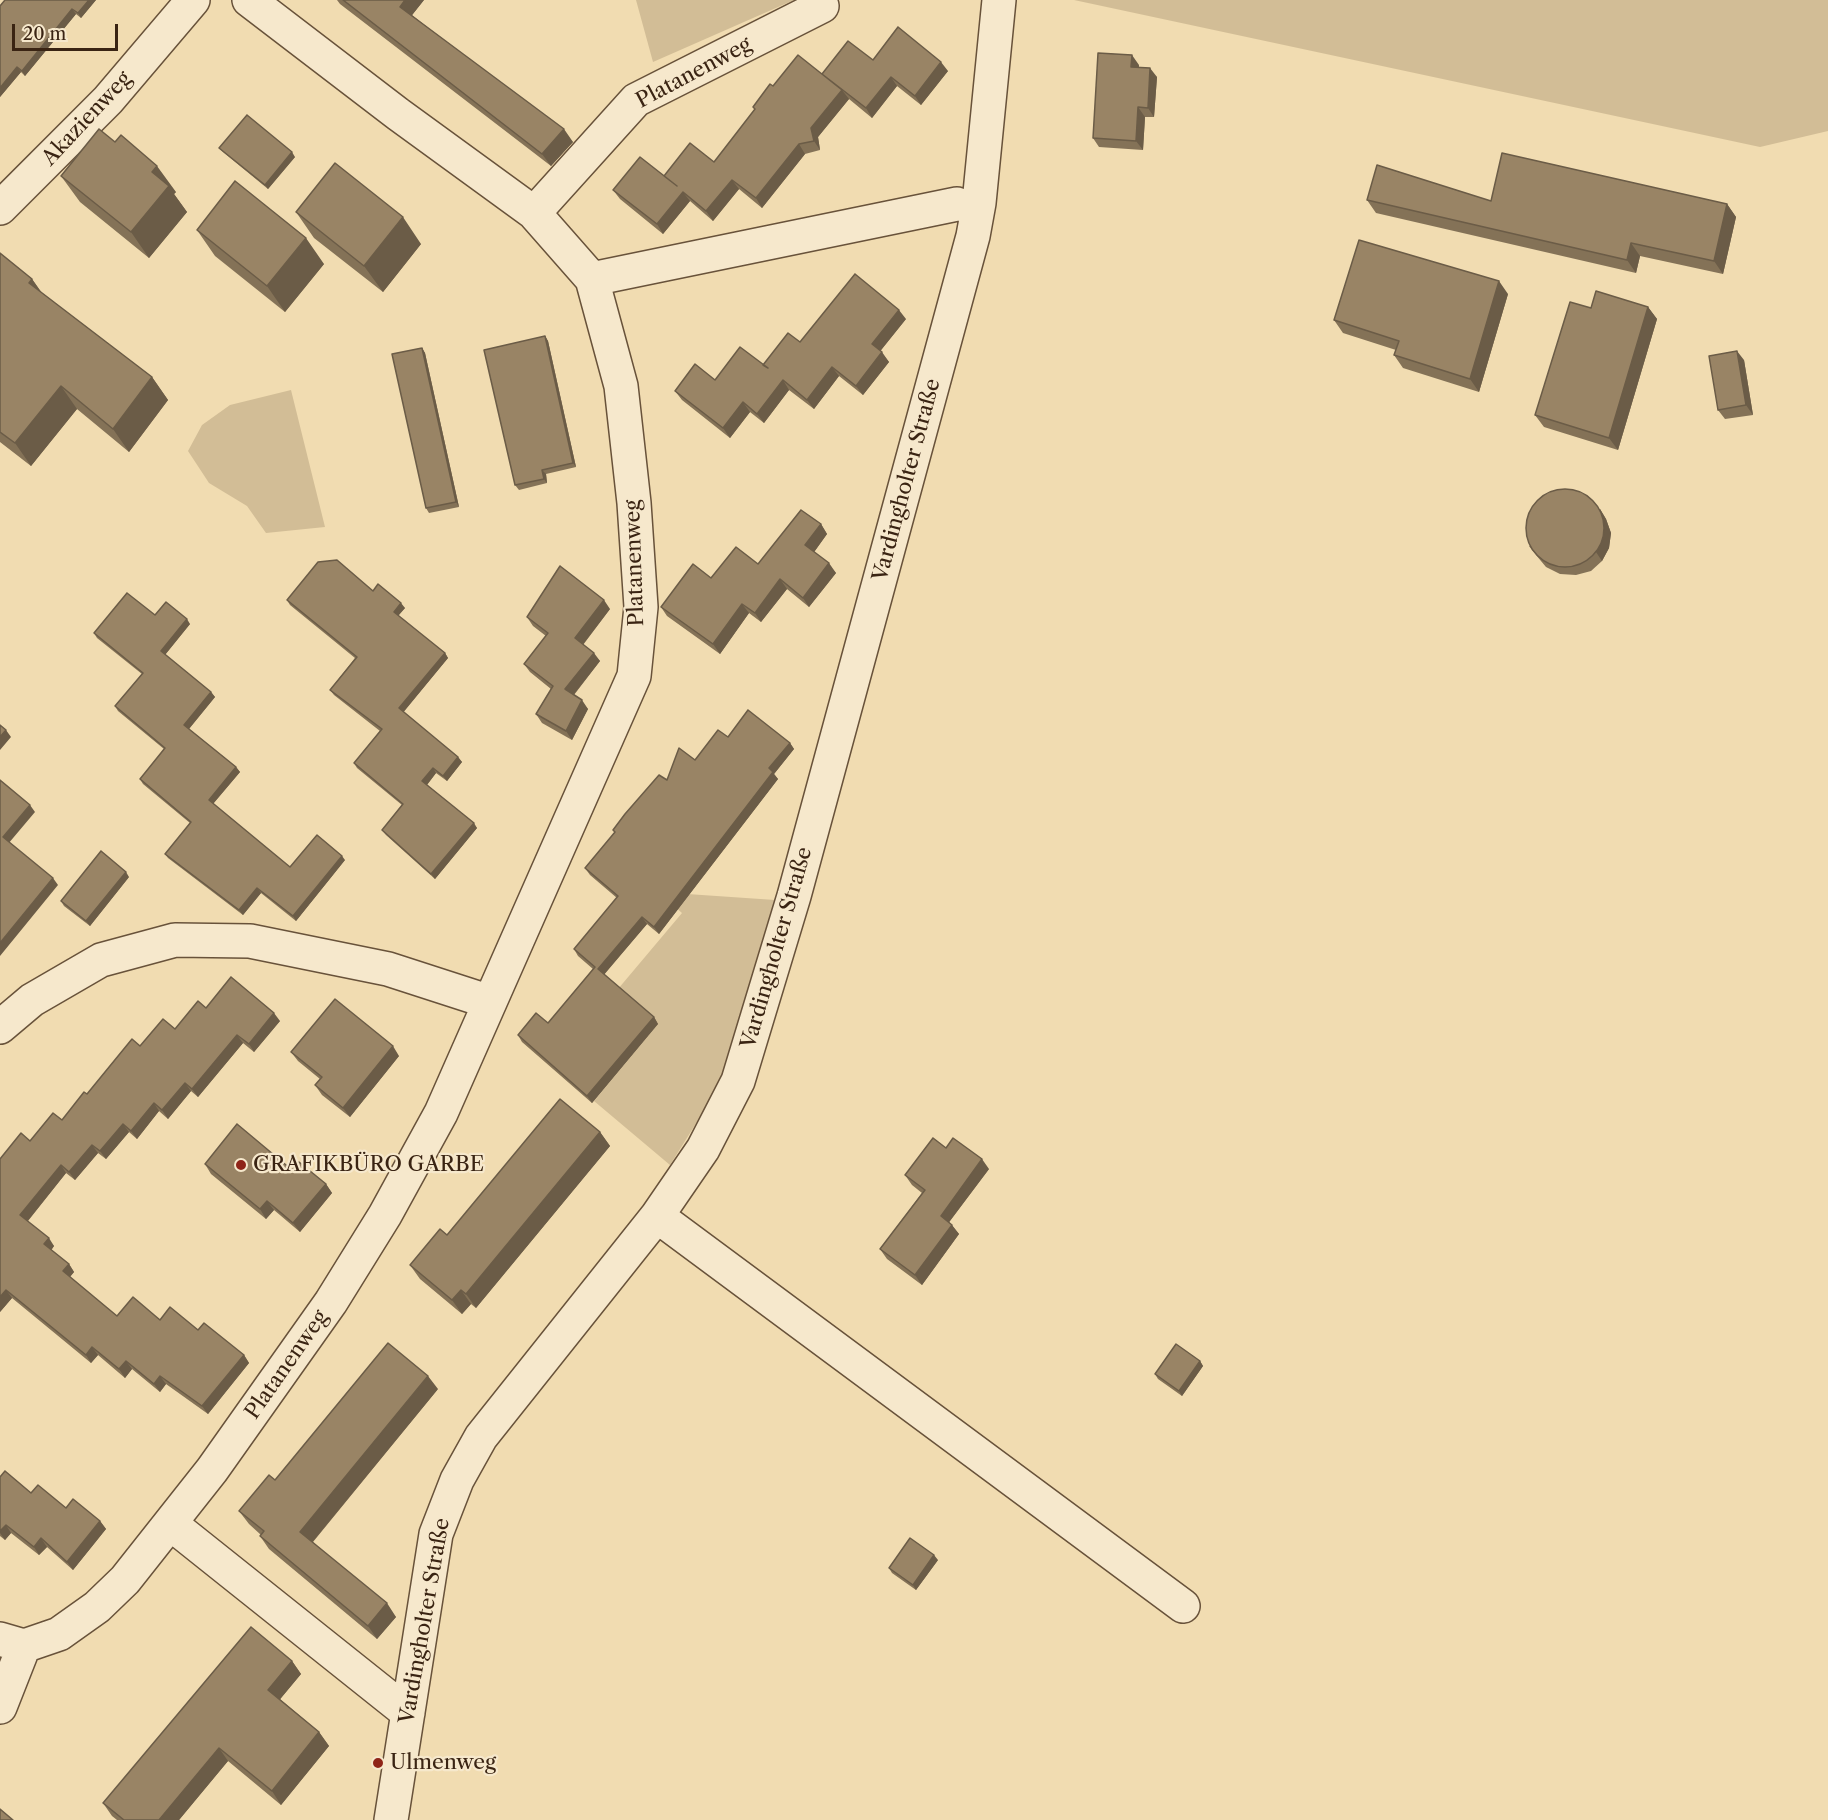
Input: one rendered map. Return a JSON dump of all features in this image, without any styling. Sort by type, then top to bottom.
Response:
[{"type":"street","name":"Akazienweg","points":[[0,208],[108,100],[193,0]]},
{"type":"street","name":"Platanenweg","points":[[12,1643],[59,1634],[97,1608],[125,1580],[171,1524],[331,1302],[385,1215],[441,1113],[634,676],[641,607],[634,503],[621,387],[592,279],[534,213],[398,114],[249,0]]},
{"type":"street","name":"Vardingholter Straße","points":[[391,1820],[436,1534],[457,1480],[481,1437],[657,1216],[703,1149],[738,1081],[794,896],[973,236],[979,203],[999,0]]},
{"type":"street","name":"Platanenweg","points":[[534,213],[636,100],[822,6]]},
{"type":"street","points":[[592,279],[957,204]]},
{"type":"street","points":[[0,1027],[32,1000],[101,960],[175,940],[250,941],[388,969],[490,1002]]},
{"type":"street","points":[[657,1216],[1183,1606]]},
{"type":"street","points":[[171,1524],[408,1713]]},
{"type":"street","points":[[0,1707],[12,1643]]},
{"type":"shaded area","points":[[636,0],[794,0],[653,62]]},
{"type":"shaded area","points":[[1074,0],[1828,0],[1828,131],[1760,147]]},
{"type":"shaded area","points":[[291,390],[325,527],[266,533],[247,506],[209,483],[188,451],[202,425],[230,405]]},
{"type":"shaded area","points":[[658,892],[775,900],[725,1077],[670,1165],[594,1101],[658,1024],[618,989],[682,913]]},
{"type":"building","points":[[5,0],[89,0],[78,13],[72,9],[22,71],[17,67],[0,88],[0,6]]},
{"type":"building","points":[[343,0],[405,0],[400,7],[564,129],[542,154]]},
{"type":"building","points":[[898,27],[941,62],[915,96],[891,77],[866,108],[822,74],[848,41],[873,60]]},
{"type":"building","points":[[1098,53],[1132,55],[1131,67],[1150,68],[1148,108],[1138,107],[1136,141],[1093,138]]},
{"type":"building","points":[[798,55],[842,90],[811,128],[814,141],[799,144],[756,198],[732,180],[706,211],[683,192],[657,224],[613,190],[640,157],[664,176],[690,143],[714,162],[755,109],[753,107],[770,84],[773,86]]},
{"type":"building","points":[[247,115],[292,152],[265,185],[219,148]]},
{"type":"building","points":[[99,129],[115,142],[121,135],[157,166],[152,172],[169,186],[131,232],[61,176]]},
{"type":"building","points":[[1502,153],[1727,204],[1714,261],[1631,243],[1627,260],[1367,200],[1377,165],[1491,201]]},
{"type":"building","points":[[335,163],[403,217],[364,266],[296,212]]},
{"type":"building","points":[[235,181],[306,238],[267,286],[197,230]]},
{"type":"building","points":[[1359,240],[1499,281],[1470,379],[1394,355],[1399,341],[1334,320]]},
{"type":"building","points":[[0,253],[32,279],[29,283],[152,377],[113,429],[61,386],[15,443],[0,432]]},
{"type":"building","points":[[855,274],[899,310],[872,344],[882,352],[856,386],[832,367],[807,400],[783,380],[757,414],[743,402],[723,428],[675,391],[695,364],[715,380],[740,347],[763,365],[788,333],[800,342]]},
{"type":"building","points":[[1596,291],[1648,307],[1609,438],[1535,415],[1570,302],[1591,308]]},
{"type":"building","points":[[545,336],[573,463],[542,470],[544,479],[515,485],[484,350]]},
{"type":"building","points":[[422,348],[456,502],[426,508],[392,354]]},
{"type":"building","points":[[1737,351],[1746,405],[1718,410],[1709,356]]},
{"type":"building","points":[[1565,489],[1580,492],[1597,506],[1604,528],[1601,543],[1587,560],[1565,567],[1550,564],[1533,550],[1526,528],[1529,513],[1543,496]]},
{"type":"building","points":[[801,510],[821,524],[805,545],[829,563],[803,598],[780,579],[755,613],[742,604],[713,644],[661,607],[693,564],[711,578],[736,547],[758,564]]},
{"type":"building","points":[[337,560],[373,591],[378,584],[401,603],[394,612],[445,653],[399,708],[458,757],[443,776],[433,768],[422,781],[474,823],[431,874],[382,830],[403,804],[354,763],[382,729],[330,690],[357,657],[287,600],[318,562]]},
{"type":"building","points":[[560,566],[604,600],[575,638],[594,653],[565,689],[582,700],[566,731],[536,714],[553,686],[524,664],[548,633],[527,617]]},
{"type":"building","points":[[127,593],[155,615],[166,602],[187,619],[161,651],[211,692],[184,725],[236,767],[209,800],[290,867],[317,835],[342,856],[293,916],[257,888],[239,910],[165,854],[191,822],[140,779],[165,748],[115,706],[143,673],[94,633]]},
{"type":"building","points":[[748,710],[790,743],[769,768],[773,772],[654,927],[642,917],[598,969],[654,1017],[587,1096],[518,1035],[536,1013],[548,1023],[595,967],[574,949],[618,896],[585,868],[615,832],[613,830],[625,814],[659,775],[667,780],[679,748],[695,760],[718,730],[728,737]]},
{"type":"building","points":[[0,725],[6,730],[0,737]]},
{"type":"building","points":[[0,780],[30,805],[3,837],[53,878],[0,943]]},
{"type":"building","points":[[101,851],[126,872],[86,921],[61,901]]},
{"type":"building","points":[[231,977],[274,1013],[249,1044],[237,1035],[192,1089],[185,1083],[162,1110],[154,1103],[131,1131],[123,1124],[100,1151],[92,1145],[69,1172],[61,1165],[20,1215],[49,1238],[44,1244],[69,1264],[63,1271],[117,1316],[133,1297],[160,1320],[170,1307],[198,1330],[204,1323],[244,1355],[202,1406],[160,1376],[154,1384],[126,1361],[119,1369],[92,1347],[86,1355],[6,1290],[0,1297],[0,1159],[21,1133],[30,1141],[53,1113],[62,1120],[84,1092],[87,1094],[132,1039],[140,1046],[163,1019],[175,1029],[198,1001],[206,1008]]},
{"type":"building","points":[[335,999],[393,1046],[343,1108],[315,1085],[322,1077],[291,1052]]},
{"type":"building","points":[[560,1099],[600,1132],[466,1294],[461,1290],[452,1300],[410,1265],[440,1229],[447,1235]]},
{"type":"building","points":[[237,1124],[292,1170],[299,1162],[326,1184],[293,1223],[267,1201],[260,1209],[205,1164]]},
{"type":"building","points":[[933,1138],[946,1148],[953,1138],[982,1159],[941,1216],[952,1225],[915,1275],[880,1249],[925,1190],[905,1175]]},
{"type":"building","points":[[388,1343],[428,1376],[300,1532],[387,1603],[368,1626],[260,1536],[264,1531],[239,1511],[269,1475],[275,1480]]},
{"type":"building","points":[[1176,1344],[1200,1361],[1179,1391],[1155,1374]]},
{"type":"building","points":[[5,1471],[31,1493],[38,1485],[66,1508],[73,1499],[100,1521],[67,1562],[41,1538],[34,1547],[6,1525],[0,1531],[0,1477]]},
{"type":"building","points":[[910,1538],[934,1555],[913,1585],[889,1568]]},
{"type":"building","points":[[251,1627],[292,1661],[268,1690],[319,1732],[272,1791],[219,1748],[159,1820],[124,1820],[103,1803]]},
{"type":"building","points":[[0,1809],[13,1820],[0,1820]]},
{"type":"place","name":"GRAFIKBÜRO GARBE","points":[[241,1165]]},
{"type":"place","name":"Ulmenweg","points":[[378,1763]]}]
